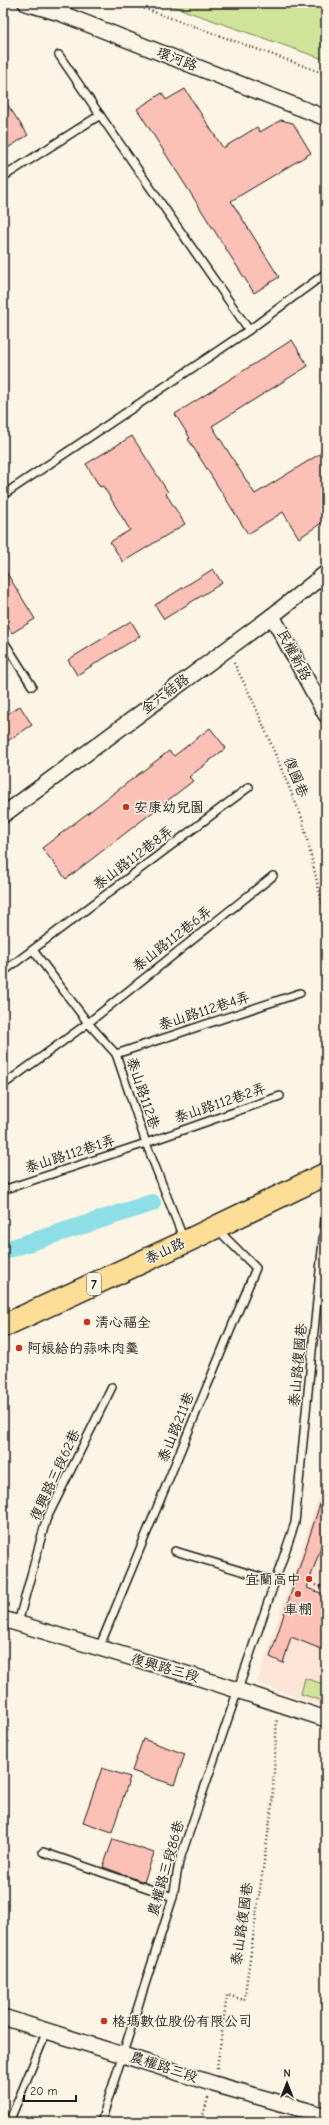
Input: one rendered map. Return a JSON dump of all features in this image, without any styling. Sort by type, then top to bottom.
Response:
[{"type":"main road","name":"泰山路","points":[[3,1326],[216,1228],[326,1174]]},
{"type":"street","name":"環河路","points":[[26,3],[60,13],[326,118]]},
{"type":"street","name":"金六結路","points":[[3,815],[272,616],[326,573]]},
{"type":"street","name":"民權新路","points":[[272,616],[326,715]]},
{"type":"street","name":"復興路三段","points":[[3,1619],[326,1719]]},
{"type":"street","name":"農權路三段","points":[[3,2017],[122,2053],[214,2084],[326,2116]]},
{"type":"lane","points":[[59,56],[249,330]]},
{"type":"lane","points":[[3,177],[100,115]]},
{"type":"lane","points":[[3,495],[249,330],[326,273]]},
{"type":"lane","points":[[3,640],[32,686]]},
{"type":"lane","name":"泰山路112巷8弄","points":[[3,972],[248,787]]},
{"type":"lane","name":"泰山路112巷6弄","points":[[3,1085],[88,1022],[273,876]]},
{"type":"lane","name":"泰山路112巷","points":[[33,950],[88,1022],[116,1054],[146,1143],[185,1242]]},
{"type":"lane","name":"泰山路112巷4弄","points":[[116,1054],[300,993]]},
{"type":"lane","name":"泰山路112巷2弄","points":[[146,1143],[280,1096]]},
{"type":"lane","name":"泰山路112巷1弄","points":[[3,1190],[146,1143]]},
{"type":"lane","name":"泰山路復國巷","points":[[274,1581],[295,1523],[326,1210]]},
{"type":"lane","name":"泰山路211巷","points":[[99,1648],[256,1268],[216,1228]]},
{"type":"lane","name":"復興路三段62巷","points":[[18,1623],[46,1520],[112,1388]]},
{"type":"lane","points":[[175,1551],[274,1581]]},
{"type":"lane","name":"農權路三段86巷","points":[[101,2122],[173,1897],[179,1862],[274,1581]]},
{"type":"lane","points":[[43,1852],[173,1897]]},
{"type":"lane","points":[[9,2122],[47,2031]]},
{"type":"path","points":[[129,3],[326,74]]},
{"type":"path","name":"復國巷","points":[[226,649],[254,701],[302,818],[326,920]]},
{"type":"path","points":[[316,1585],[326,1588]]},
{"type":"path","name":"泰山路復國巷","points":[[201,2122],[206,2102],[214,2084],[227,1995],[244,2000],[272,1806],[278,1704]]},
{"type":"shaded area","name":"宜蘭高中","points":[[326,1474],[326,1707],[257,1683]]},
{"type":"green space","points":[[163,3],[326,3],[326,60]]},
{"type":"green space","points":[[305,1678],[326,1685],[326,1702],[301,1694]]},
{"type":"building","points":[[185,89],[223,148],[257,127],[260,132],[281,120],[293,123],[311,153],[231,201],[279,277],[254,293],[137,109],[162,93],[166,100]]},
{"type":"building","points":[[3,98],[28,135],[3,151]]},
{"type":"building","points":[[292,340],[308,366],[212,426],[255,494],[326,450],[326,520],[299,538],[283,512],[248,534],[188,439],[190,438],[175,414]]},
{"type":"building","points":[[132,436],[168,492],[166,494],[185,524],[123,562],[110,542],[130,530],[103,486],[100,487],[86,464]]},
{"type":"building","points":[[3,567],[35,619],[12,633],[3,618]]},
{"type":"building","points":[[213,569],[222,583],[164,619],[155,605]]},
{"type":"building","points":[[131,621],[140,636],[77,675],[68,660]]},
{"type":"building","points":[[20,706],[32,725],[3,744],[3,717]]},
{"type":"building","points":[[210,728],[226,748],[189,777],[193,781],[66,879],[42,848],[169,751],[174,756]]},
{"type":"building","points":[[323,1495],[326,1495],[326,1532],[307,1588],[326,1595],[326,1651],[291,1637],[283,1663],[270,1657]]},
{"type":"building","points":[[143,1739],[185,1754],[174,1785],[132,1771]]},
{"type":"building","points":[[102,1768],[130,1777],[112,1832],[83,1822]]},
{"type":"building","points":[[113,1839],[154,1853],[144,1882],[103,1867]]},
{"type":"waterway","points":[[3,1251],[152,1203]]},
{"type":"place","name":"安康幼兒園","points":[[126,807]]},
{"type":"place","name":"清心福全","points":[[87,1322]]},
{"type":"place","name":"阿娘給的蒜味肉羹","points":[[19,1348]]},
{"type":"place","name":"宜蘭高中","points":[[309,1579]]},
{"type":"place","name":"車棚","points":[[298,1594]]},
{"type":"place","name":"格瑪數位股份有限公司","points":[[104,2021]]}]
